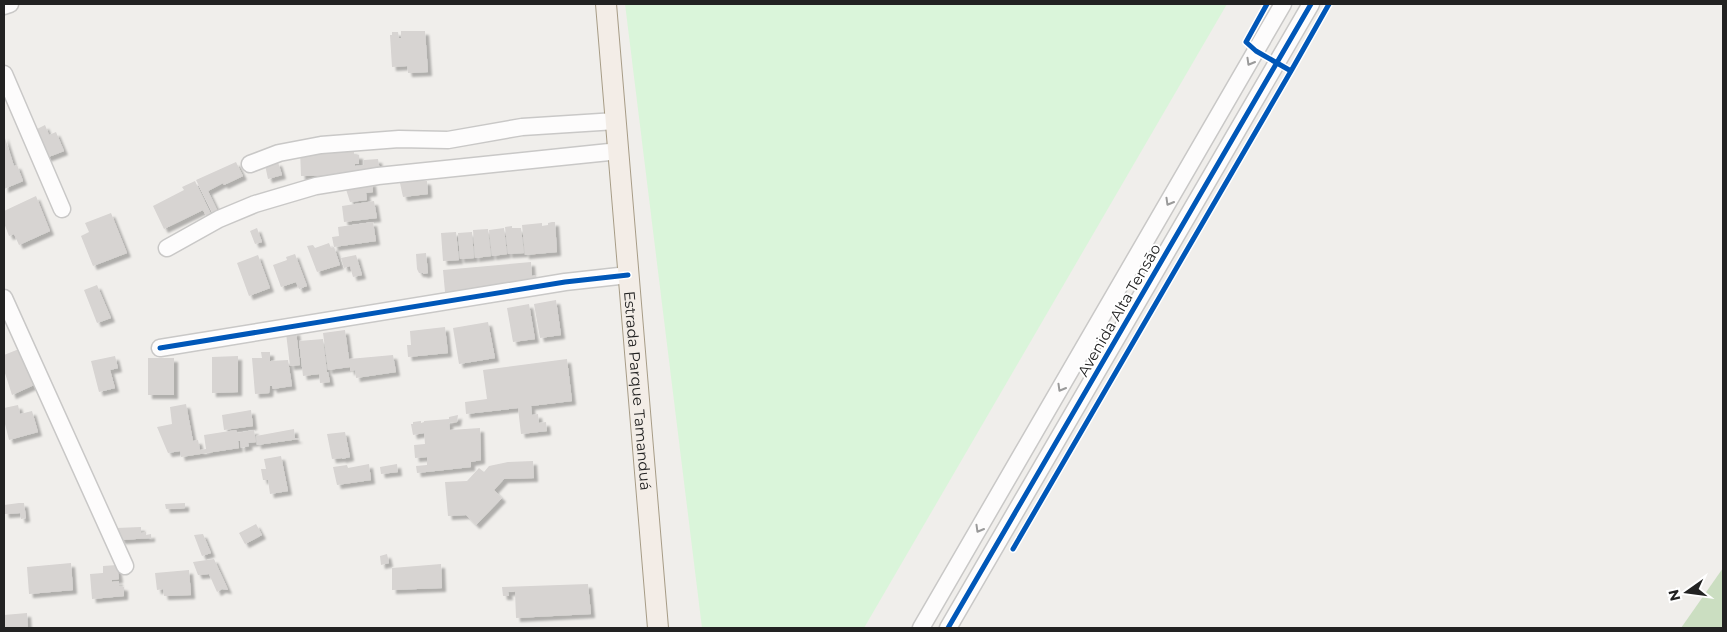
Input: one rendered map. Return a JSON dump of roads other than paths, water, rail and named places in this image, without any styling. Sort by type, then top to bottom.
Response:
[{"type":"main road","name":"Estrada Parque Tamanduá","points":[[606,4],[658,628]]},
{"type":"street","points":[[4,6],[10,4]]},
{"type":"street","name":"Avenida Alta Tensāo","points":[[921,628],[1283,4]]},
{"type":"street","name":"Avenida Alta Tensāo","points":[[948,628],[1311,4]]},
{"type":"street","points":[[4,74],[62,209]]},
{"type":"street","points":[[250,164],[279,153],[321,144],[399,139],[448,140],[522,127],[616,121]]},
{"type":"street","points":[[167,248],[219,219],[255,204],[316,186],[378,176],[619,151]]},
{"type":"street","points":[[160,348],[565,282],[628,275]]},
{"type":"street","points":[[4,298],[125,566]]}]
